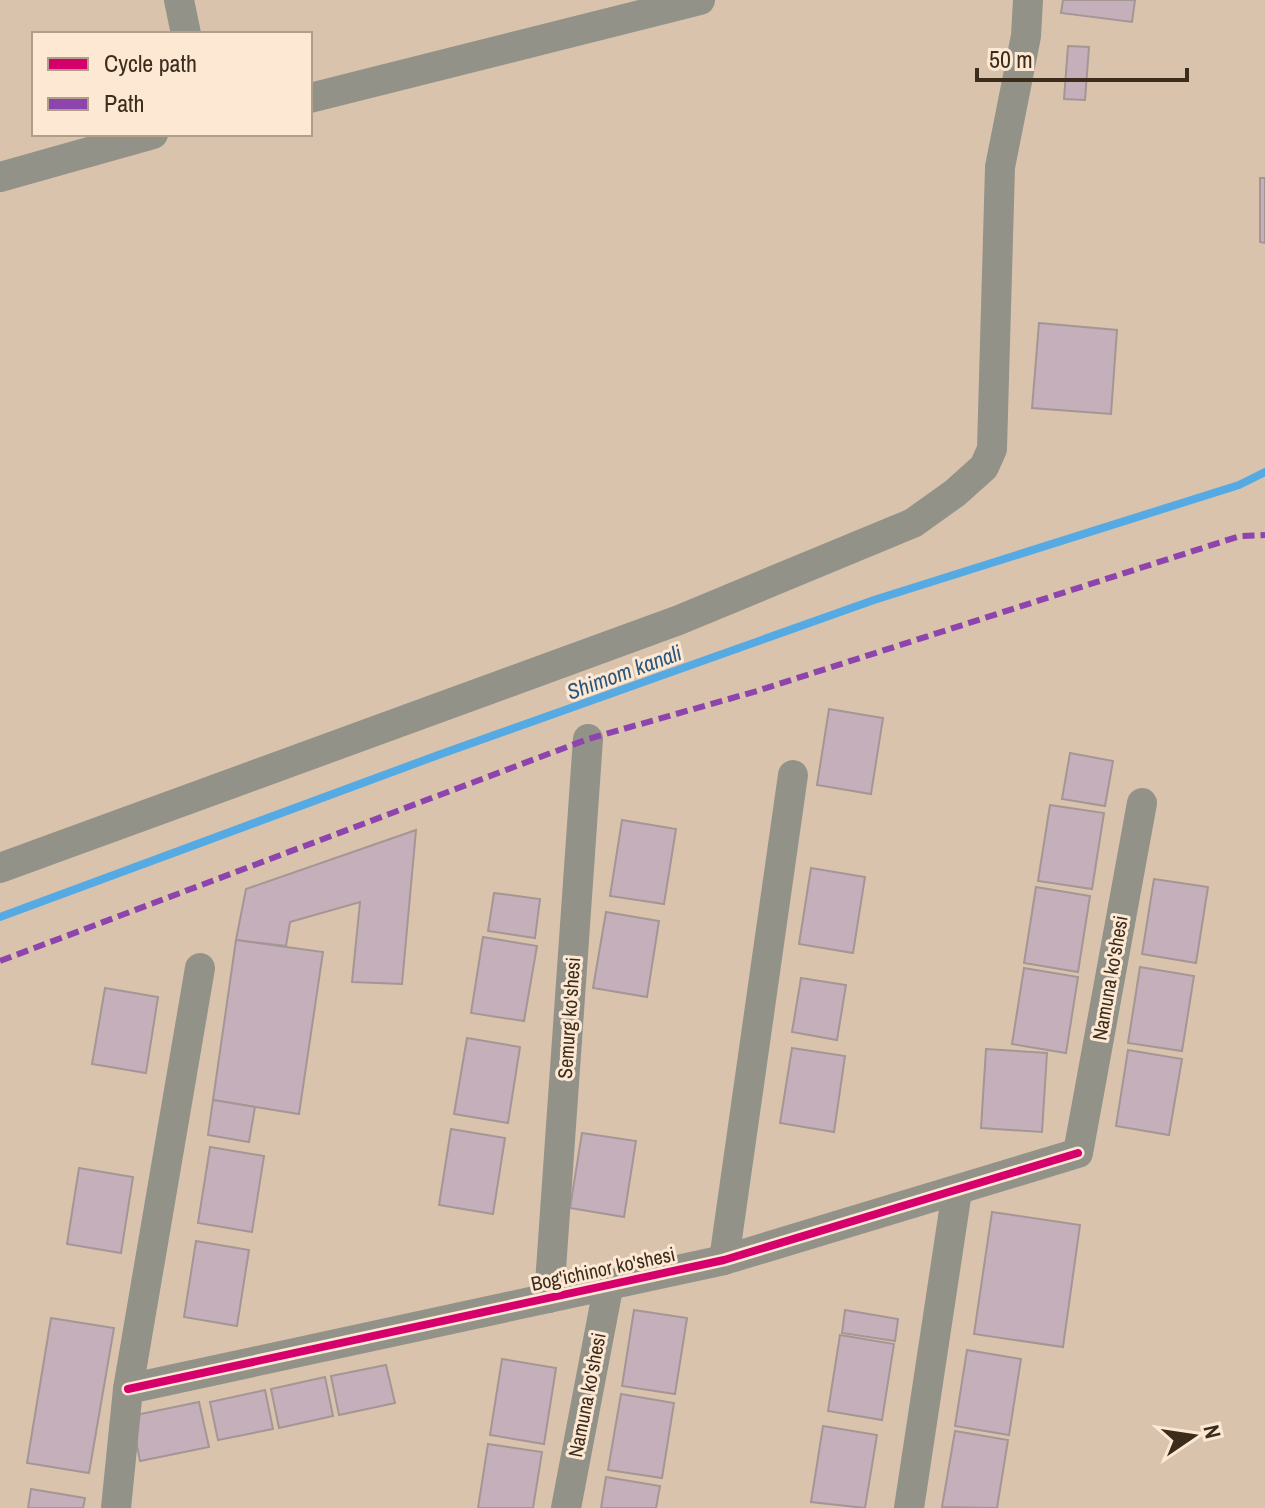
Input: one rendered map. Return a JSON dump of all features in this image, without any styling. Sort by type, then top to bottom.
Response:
[{"type":"street","points":[[179,0],[186,32]]},
{"type":"street","points":[[312,97],[700,0]]},
{"type":"street","points":[[0,868],[679,620],[913,523],[955,493],[984,467],[992,449],[1000,167],[1026,36],[1028,0]]},
{"type":"street","points":[[0,177],[146,136]]},
{"type":"street","name":"Semurg ko'shesi","points":[[549,1298],[588,739]]},
{"type":"street","points":[[724,1260],[793,775]]},
{"type":"street","name":"Namuna ko'shesi","points":[[1078,1153],[1142,803]]},
{"type":"street","points":[[116,1508],[128,1389],[200,968]]},
{"type":"street","name":"Bog'ichinor ko'shesi","points":[[128,1389],[724,1260],[1078,1153]]},
{"type":"street","points":[[909,1508],[957,1191]]},
{"type":"street","name":"Namuna ko'shesi","points":[[566,1508],[609,1283]]},
{"type":"building","points":[[1063,0],[1135,0],[1132,22],[1061,13]]},
{"type":"building","points":[[1068,46],[1089,47],[1085,100],[1064,99]]},
{"type":"building","points":[[1260,178],[1265,178],[1265,243],[1260,242]]},
{"type":"building","points":[[1039,323],[1117,330],[1111,414],[1032,408]]},
{"type":"building","points":[[829,709],[883,718],[871,794],[817,785]]},
{"type":"building","points":[[1070,753],[1113,761],[1105,806],[1062,799]]},
{"type":"building","points":[[1050,805],[1104,813],[1092,889],[1038,881]]},
{"type":"building","points":[[622,820],[676,829],[664,904],[610,896]]},
{"type":"building","points":[[416,830],[402,984],[352,982],[360,902],[290,922],[286,946],[236,940],[246,889]]},
{"type":"building","points":[[811,868],[865,877],[853,953],[799,944]]},
{"type":"building","points":[[1154,879],[1208,887],[1196,963],[1142,954]]},
{"type":"building","points":[[1036,887],[1090,896],[1078,972],[1024,963]]},
{"type":"building","points":[[494,893],[540,899],[535,938],[488,931]]},
{"type":"building","points":[[606,912],[659,921],[647,997],[593,988]]},
{"type":"building","points":[[483,937],[537,946],[524,1021],[471,1013]]},
{"type":"building","points":[[236,940],[323,952],[299,1114],[213,1100]]},
{"type":"building","points":[[1140,967],[1194,976],[1182,1051],[1128,1043]]},
{"type":"building","points":[[1024,968],[1078,977],[1066,1053],[1012,1044]]},
{"type":"building","points":[[801,978],[846,985],[837,1040],[792,1032]]},
{"type":"building","points":[[105,988],[158,997],[146,1073],[92,1064]]},
{"type":"building","points":[[467,1038],[520,1047],[508,1123],[454,1114]]},
{"type":"building","points":[[792,1048],[845,1056],[834,1132],[780,1123]]},
{"type":"building","points":[[986,1049],[1047,1053],[1042,1132],[981,1128]]},
{"type":"building","points":[[1128,1050],[1182,1059],[1169,1135],[1116,1126]]},
{"type":"building","points":[[213,1100],[255,1107],[249,1142],[208,1135]]},
{"type":"building","points":[[451,1129],[505,1138],[493,1214],[439,1205]]},
{"type":"building","points":[[582,1133],[636,1141],[624,1217],[570,1208]]},
{"type":"building","points":[[210,1147],[264,1156],[252,1232],[198,1223]]},
{"type":"building","points":[[79,1168],[133,1177],[121,1253],[67,1244]]},
{"type":"building","points":[[992,1212],[1080,1225],[1063,1347],[974,1334]]},
{"type":"building","points":[[196,1241],[249,1250],[237,1326],[184,1317]]},
{"type":"building","points":[[634,1310],[687,1318],[675,1394],[622,1386]]},
{"type":"building","points":[[845,1310],[898,1319],[895,1341],[842,1333]]},
{"type":"building","points":[[51,1318],[114,1328],[89,1473],[27,1463]]},
{"type":"building","points":[[840,1335],[894,1344],[882,1420],[828,1411]]},
{"type":"building","points":[[967,1350],[1021,1359],[1009,1435],[955,1426]]},
{"type":"building","points":[[502,1359],[556,1368],[544,1444],[490,1435]]},
{"type":"building","points":[[386,1365],[395,1403],[339,1415],[331,1376]]},
{"type":"building","points":[[325,1377],[333,1416],[279,1428],[271,1389]]},
{"type":"building","points":[[265,1390],[273,1429],[218,1440],[210,1402]]},
{"type":"building","points":[[621,1394],[674,1403],[662,1478],[608,1470]]},
{"type":"building","points":[[199,1402],[209,1447],[140,1461],[131,1416]]},
{"type":"building","points":[[823,1426],[877,1435],[865,1508],[811,1502]]},
{"type":"building","points":[[955,1431],[1008,1440],[997,1508],[942,1507]]},
{"type":"building","points":[[488,1444],[542,1452],[533,1508],[478,1508]]},
{"type":"building","points":[[606,1477],[660,1486],[656,1508],[601,1508]]},
{"type":"building","points":[[31,1489],[85,1498],[83,1508],[28,1508]]},
{"type":"waterway","name":"Shimom kanali","points":[[0,917],[441,754],[874,600],[1239,485],[1265,472]]},
{"type":"marked path","points":[[0,961],[588,739],[757,691],[1240,536],[1265,535]]},
{"type":"cycle path","points":[[128,1389],[724,1260],[1078,1153]]}]
